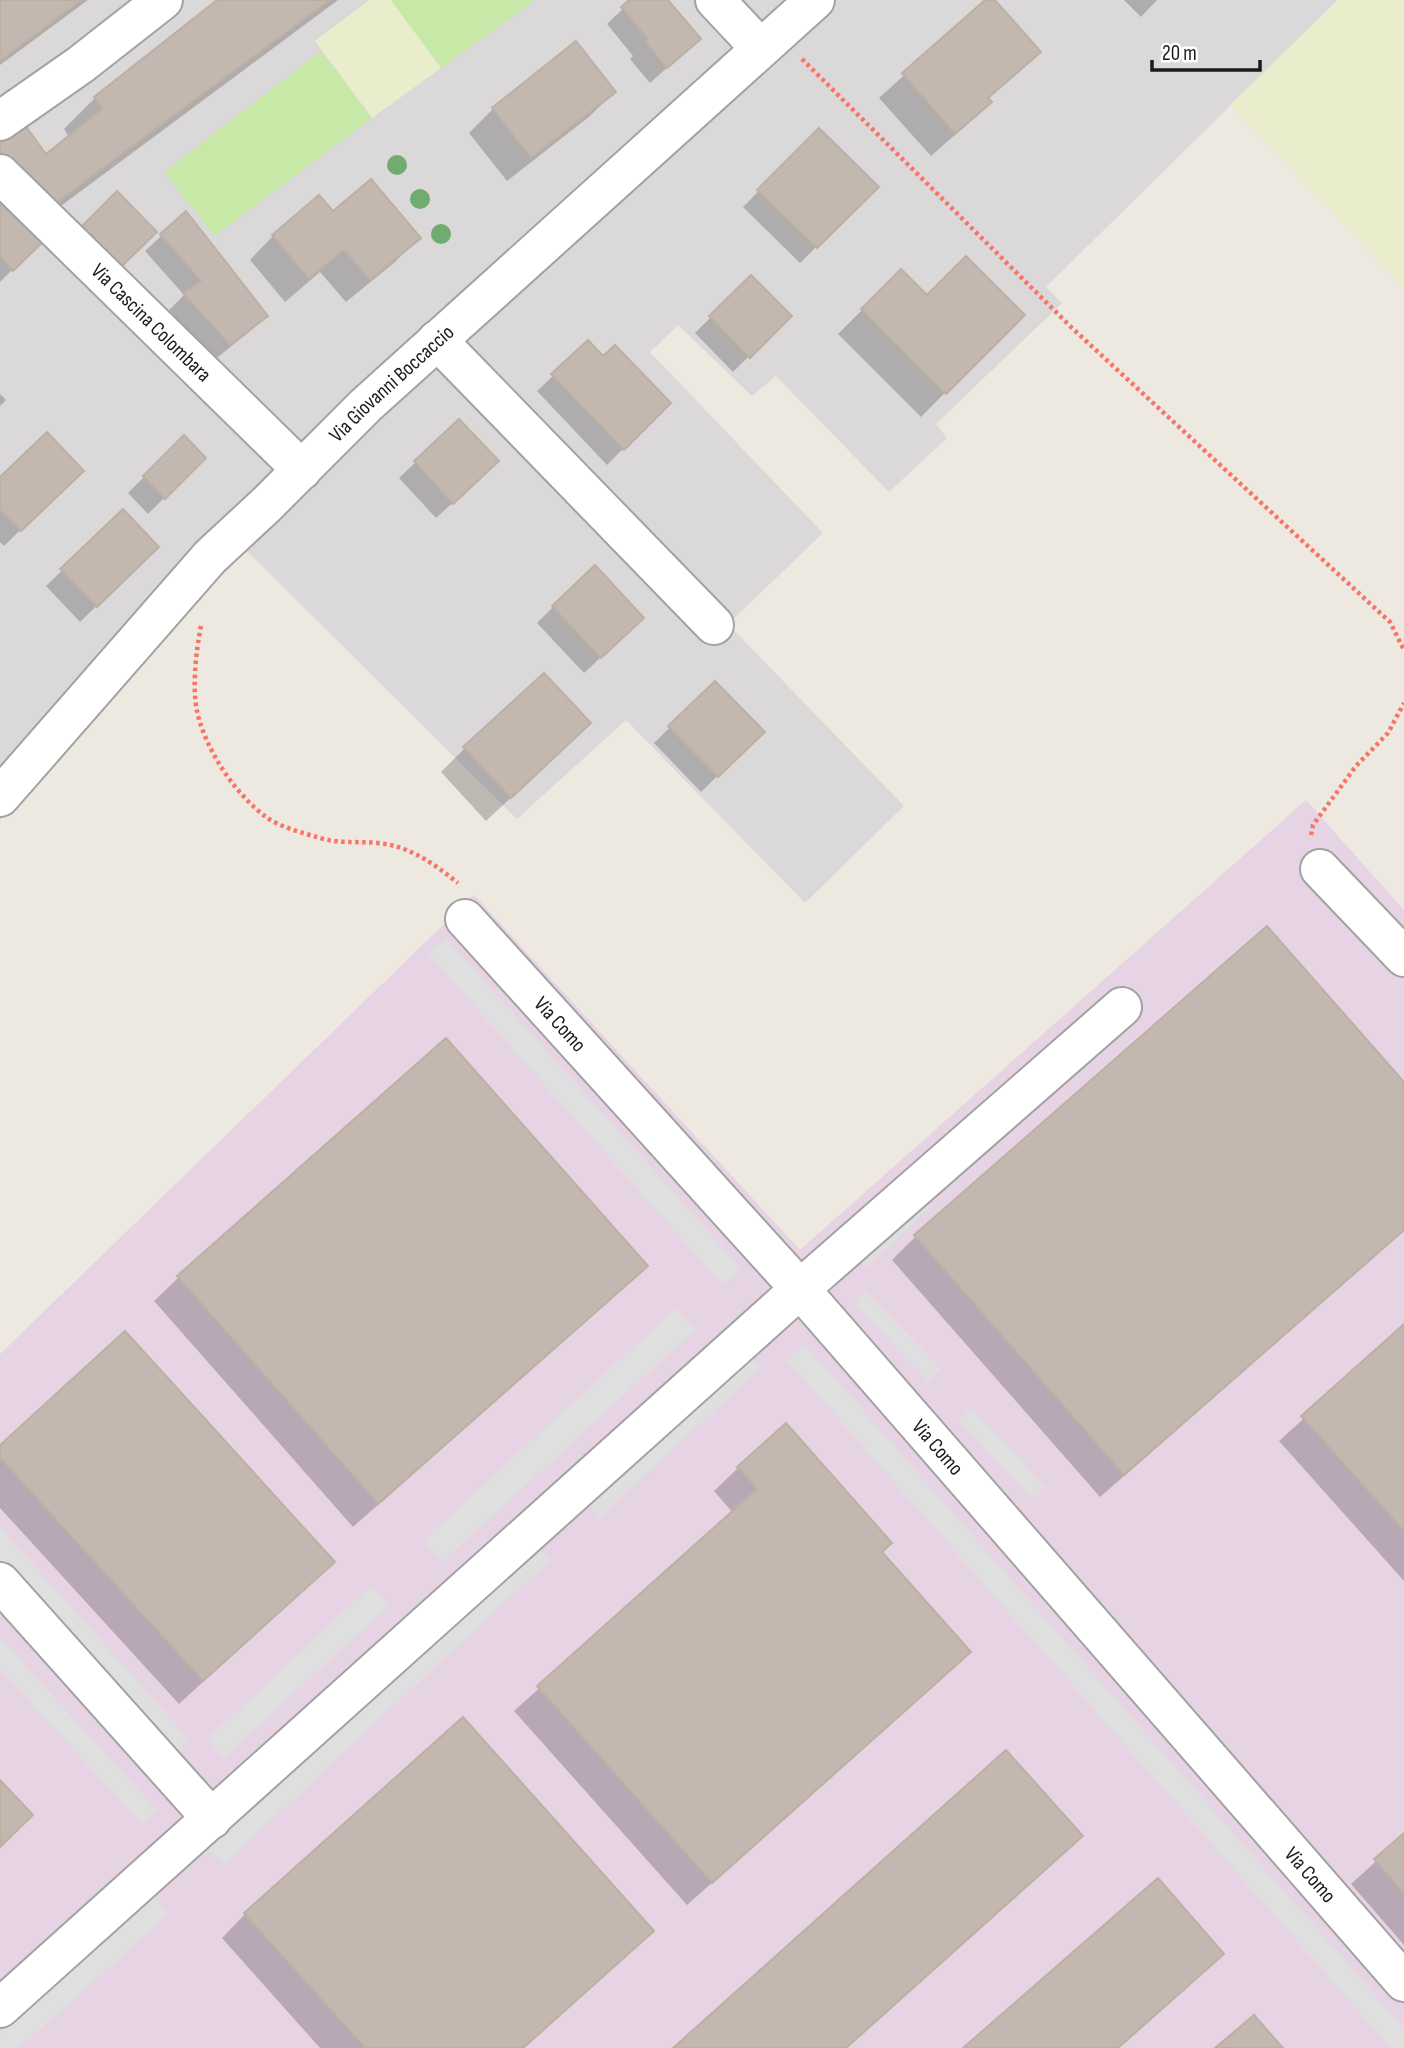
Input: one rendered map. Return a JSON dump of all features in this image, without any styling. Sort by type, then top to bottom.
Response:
[{"type":"street","points":[[0,121],[80,65],[163,0]]},
{"type":"street","points":[[715,0],[768,41]]},
{"type":"street","name":"Via Giovanni Boccaccio","points":[[0,797],[210,557],[366,405],[815,0]]},
{"type":"street","name":"Via Cascina Colombara","points":[[0,174],[302,470]]},
{"type":"street","points":[[437,340],[714,625]]},
{"type":"street","points":[[1320,869],[1404,957]]},
{"type":"street","name":"Via Como","points":[[462,902],[1404,1982]]},
{"type":"street","points":[[0,2008],[800,1289],[1122,1007]]},
{"type":"street","points":[[0,1582],[212,1819]]},
{"type":"path","points":[[768,41],[1072,328],[1390,622],[1404,650]]},
{"type":"path","points":[[204,618],[196,657],[197,710],[206,739],[229,781],[267,818],[307,834],[340,843],[377,842],[393,845],[429,861],[462,902]]},
{"type":"path","points":[[1320,869],[1310,842],[1313,825],[1356,766],[1388,733],[1404,703]]},
{"type":"shaded area","points":[[0,0],[1338,0],[1046,287],[1062,303],[936,424],[947,438],[889,492],[776,376],[752,396],[678,325],[650,352],[823,533],[728,624],[904,806],[805,903],[626,720],[517,819],[245,549],[179,615],[0,820]]},
{"type":"shaded area","points":[[1306,800],[1404,910],[1404,2048],[0,2048],[0,1354],[474,895],[800,1250]]},
{"type":"shaded area","points":[[446,938],[741,1268],[723,1285],[428,954]]},
{"type":"shaded area","points":[[915,1191],[930,1207],[866,1268],[851,1252]]},
{"type":"shaded area","points":[[866,1291],[941,1369],[928,1381],[853,1303]]},
{"type":"shaded area","points":[[676,1308],[696,1329],[442,1562],[423,1540]]},
{"type":"shaded area","points":[[805,1344],[1404,2028],[1404,2048],[1391,2048],[787,1360]]},
{"type":"shaded area","points":[[747,1352],[761,1367],[600,1517],[586,1502]]},
{"type":"shaded area","points":[[971,1408],[1046,1487],[1033,1499],[958,1421]]},
{"type":"shaded area","points":[[0,1527],[189,1739],[170,1757],[0,1566]]},
{"type":"shaded area","points":[[535,1545],[550,1560],[224,1864],[209,1849]]},
{"type":"shaded area","points":[[371,1586],[389,1605],[224,1758],[207,1739]]},
{"type":"shaded area","points":[[0,1638],[157,1810],[142,1824],[0,1669]]},
{"type":"shaded area","points":[[153,1896],[169,1914],[19,2048],[0,2048],[0,2033]]},
{"type":"green space","points":[[369,0],[391,0],[441,68],[372,118],[315,41]]},
{"type":"green space","points":[[391,0],[535,0],[441,68]]},
{"type":"green space","points":[[1338,0],[1404,0],[1404,287],[1230,105]]},
{"type":"green space","points":[[321,51],[372,118],[215,236],[164,172]]},
{"type":"building","points":[[0,0],[82,0],[0,61]]},
{"type":"building","points":[[217,0],[330,0],[53,205],[0,152],[0,140],[22,121],[46,154],[102,109],[94,97]]},
{"type":"building","points":[[629,0],[668,0],[701,39],[667,68],[645,42],[648,39],[621,7]]},
{"type":"building","points":[[985,0],[995,0],[1041,52],[988,98],[992,102],[955,134],[902,73]]},
{"type":"building","points":[[576,41],[616,92],[531,158],[492,108]]},
{"type":"building","points":[[819,128],[879,187],[817,248],[757,190]]},
{"type":"building","points":[[371,179],[421,238],[370,280],[344,250],[309,279],[272,235],[319,195],[333,211]]},
{"type":"building","points":[[0,188],[48,237],[13,271],[0,257]]},
{"type":"building","points":[[117,191],[157,232],[119,269],[80,228]]},
{"type":"building","points":[[186,211],[268,316],[230,345],[183,293],[201,281],[160,234]]},
{"type":"building","points":[[966,256],[1025,315],[946,394],[861,309],[901,269],[927,295]]},
{"type":"building","points":[[751,275],[792,316],[750,358],[709,316]]},
{"type":"building","points":[[588,340],[603,356],[615,345],[671,403],[624,450],[551,374]]},
{"type":"building","points":[[459,419],[499,461],[453,504],[414,461]]},
{"type":"building","points":[[47,432],[84,471],[21,531],[0,510],[0,477]]},
{"type":"building","points":[[184,435],[206,458],[165,499],[143,476]]},
{"type":"building","points":[[123,509],[159,547],[97,607],[60,569]]},
{"type":"building","points":[[595,565],[644,618],[601,658],[552,606]]},
{"type":"building","points":[[544,673],[591,723],[511,798],[463,747]]},
{"type":"building","points":[[715,681],[765,732],[718,777],[668,726]]},
{"type":"building","points":[[1267,926],[1404,1082],[1404,1230],[1124,1475],[914,1235]]},
{"type":"building","points":[[446,1038],[648,1266],[378,1504],[177,1276]]},
{"type":"building","points":[[1404,1324],[1404,1531],[1301,1416]]},
{"type":"building","points":[[125,1331],[335,1562],[203,1681],[0,1458],[0,1445]]},
{"type":"building","points":[[786,1423],[892,1543],[882,1552],[971,1652],[712,1883],[537,1686],[757,1489],[737,1467]]},
{"type":"building","points":[[463,1717],[654,1931],[523,2048],[365,2048],[244,1913]]},
{"type":"building","points":[[1006,1750],[1083,1836],[846,2048],[673,2048]]},
{"type":"building","points":[[0,1780],[33,1815],[0,1847]]},
{"type":"building","points":[[1404,1833],[1404,1894],[1374,1859]]},
{"type":"building","points":[[1158,1878],[1224,1954],[1118,2048],[963,2048]]},
{"type":"building","points":[[1254,2015],[1283,2048],[1215,2048]]}]
